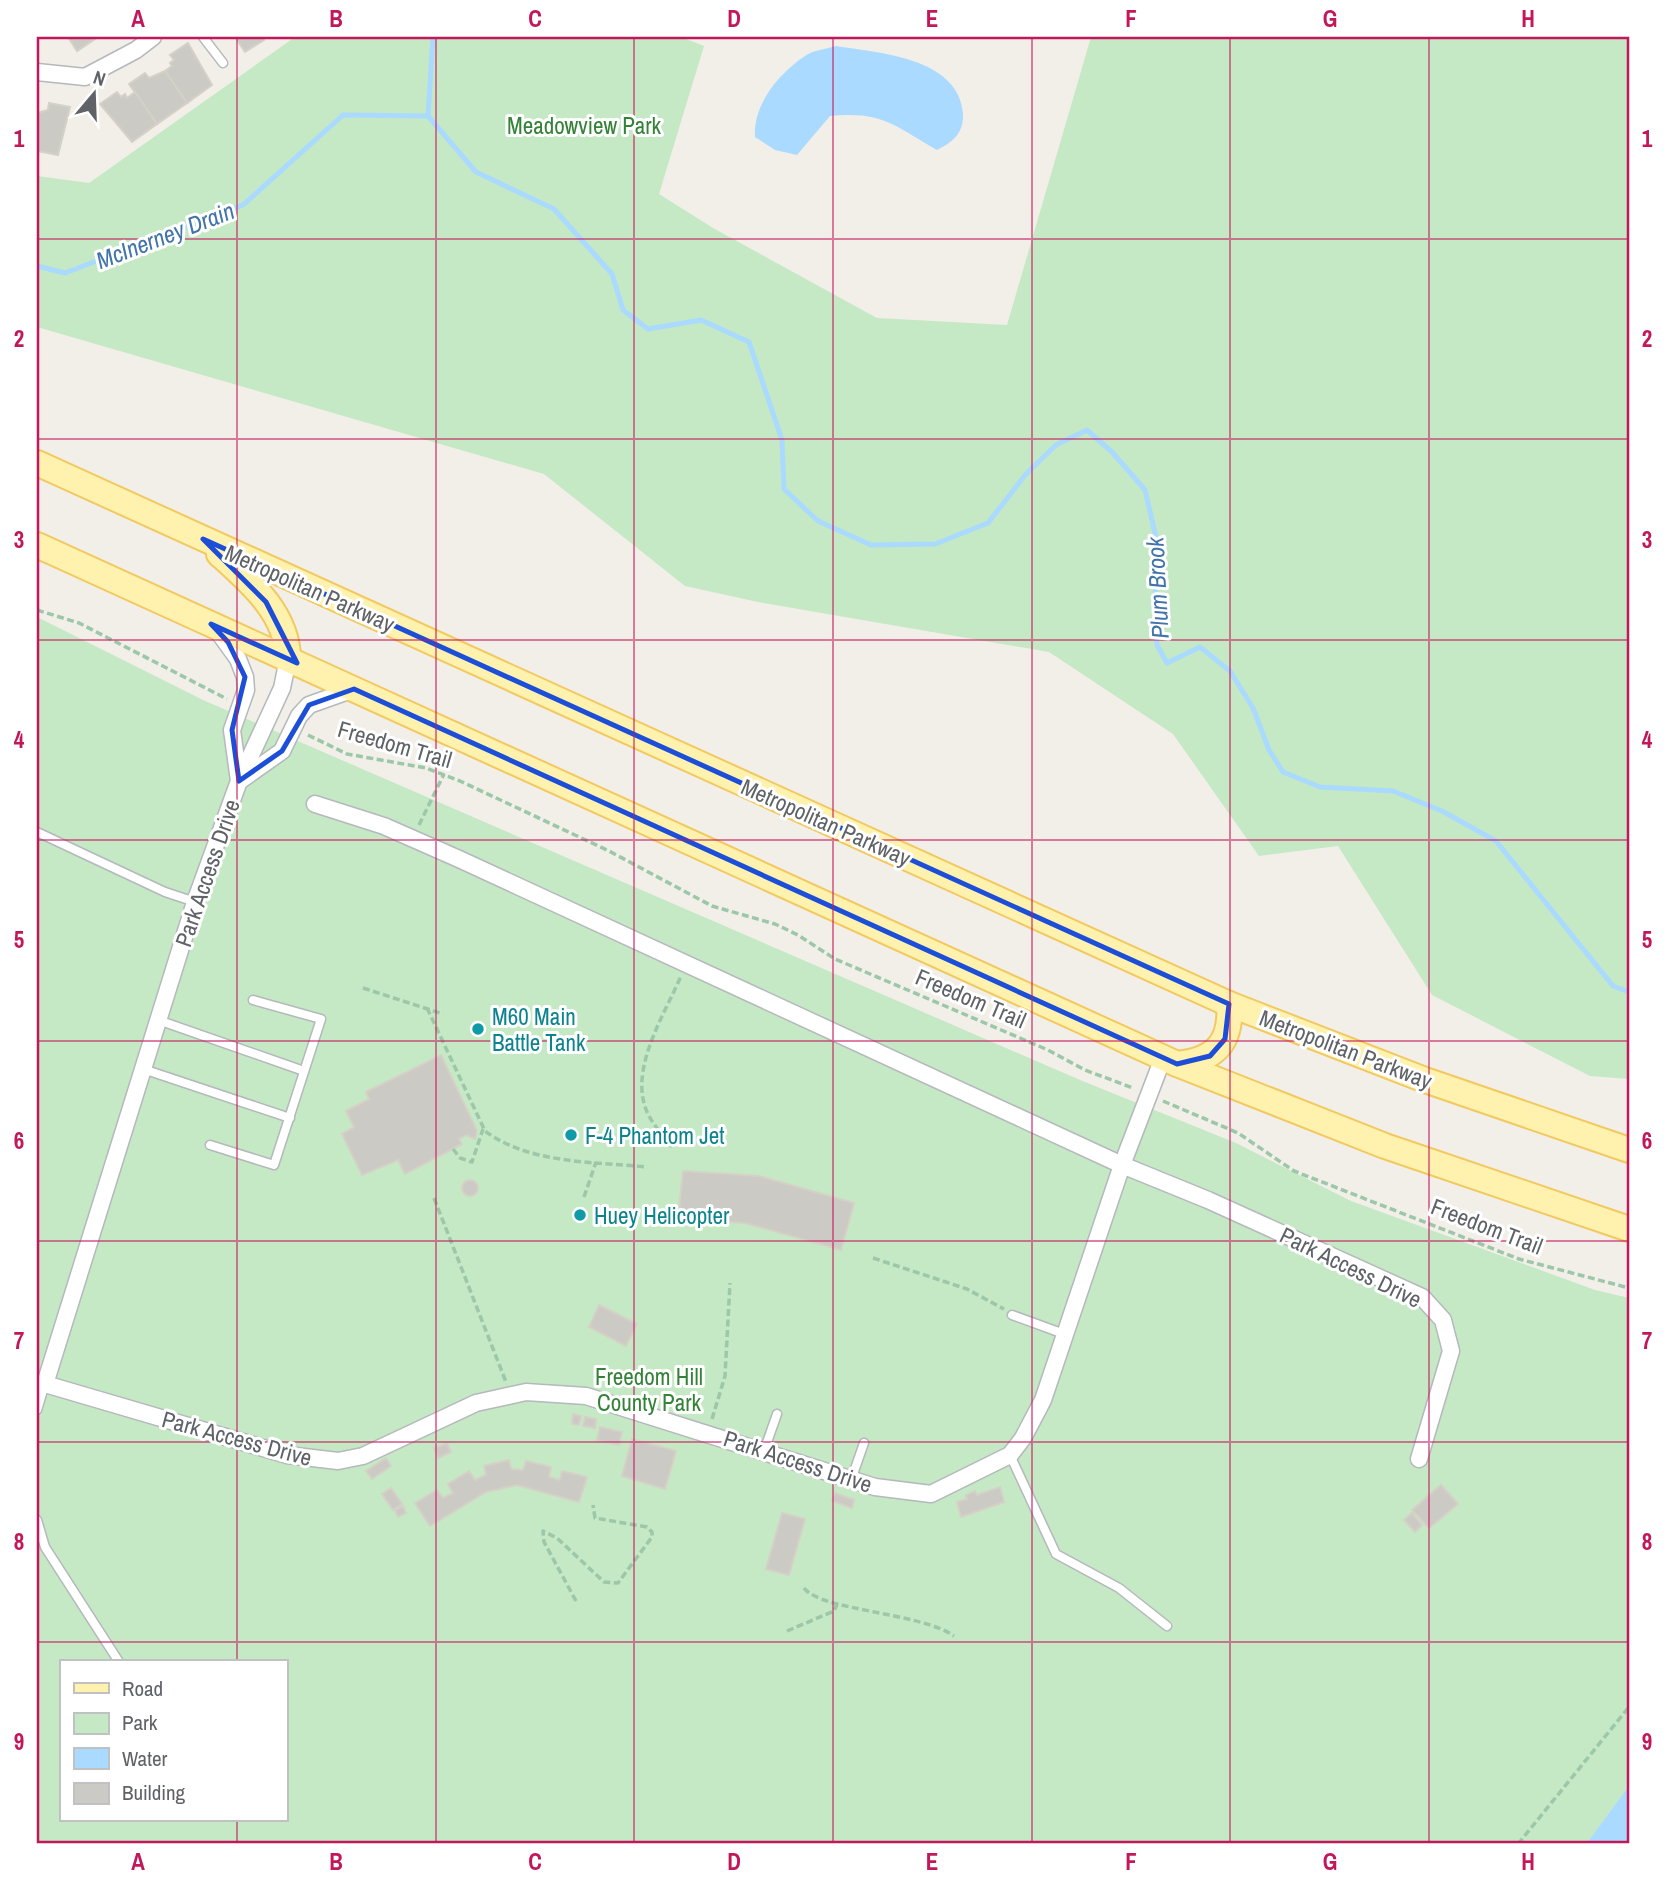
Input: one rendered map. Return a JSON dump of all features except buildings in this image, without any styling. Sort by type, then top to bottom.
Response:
[{"type":"main road","name":"Metropolitan Parkway","points":[[37,463],[1230,1004],[1426,1080],[1629,1150]]},
{"type":"main road","points":[[204,539],[267,602],[285,634],[288,659]]},
{"type":"main road","points":[[37,545],[1170,1061],[1385,1146],[1629,1229]]},
{"type":"main road","points":[[1170,1061],[1198,1062],[1219,1047],[1228,1028],[1230,1004]]},
{"type":"street","points":[[37,72],[85,77],[136,50],[153,37]]},
{"type":"street","name":"Park Access Drive","points":[[211,624],[228,642],[245,677],[246,690],[232,730],[239,781]]},
{"type":"street","name":"Park Access Drive","points":[[288,659],[282,688],[239,781],[195,902],[45,1384],[313,1461],[338,1461],[363,1456],[475,1403],[526,1392],[586,1396],[874,1487],[931,1494],[1010,1455]]},
{"type":"street","points":[[239,781],[282,751],[299,716],[309,705],[354,689]]},
{"type":"street","name":"Park Access Drive","points":[[315,804],[411,839],[688,963],[1122,1165],[1208,1200],[1422,1297],[1443,1320],[1451,1351],[1443,1387],[1419,1459]]},
{"type":"street","points":[[1010,1455],[1023,1438],[1043,1400],[1147,1094],[1170,1061]]},
{"type":"lane","points":[[203,37],[223,63]]},
{"type":"lane","points":[[37,832],[164,892],[195,902]]},
{"type":"lane","points":[[210,1145],[275,1165],[321,1019],[253,1000]]},
{"type":"lane","points":[[158,1020],[304,1071]]},
{"type":"lane","points":[[143,1069],[290,1118]]},
{"type":"lane","points":[[1012,1315],[1067,1335]]},
{"type":"lane","points":[[37,1410],[45,1384]]},
{"type":"lane","points":[[764,1451],[776,1414]]},
{"type":"lane","points":[[851,1480],[864,1443]]},
{"type":"lane","points":[[1010,1455],[1056,1554],[1119,1588],[1167,1626]]},
{"type":"lane","points":[[37,1521],[45,1547],[118,1660]]},
{"type":"path","points":[[37,610],[79,623],[168,672],[228,700]]},
{"type":"path","name":"Freedom Trail","points":[[302,733],[347,754],[444,774],[610,851],[712,906],[775,924],[845,964],[1048,1050],[1085,1070],[1238,1132],[1294,1171],[1520,1259],[1629,1288]]},
{"type":"path","points":[[411,839],[431,807],[444,774]]},
{"type":"path","points":[[672,1147],[649,1116],[641,1086],[643,1068],[688,963]]},
{"type":"path","points":[[363,988],[443,1014]]},
{"type":"path","points":[[427,1009],[484,1127],[506,1143],[555,1158],[647,1167]]},
{"type":"path","points":[[453,1149],[460,1158],[472,1162],[484,1127]]},
{"type":"path","points":[[584,1197],[596,1162]]},
{"type":"path","points":[[434,1198],[508,1386]]},
{"type":"path","points":[[873,1258],[967,1289],[1012,1315]]},
{"type":"path","points":[[708,1433],[725,1376],[730,1283]]},
{"type":"path","points":[[576,1601],[544,1542],[543,1531],[547,1530],[558,1538],[604,1582],[611,1583],[618,1583],[652,1537],[652,1532],[647,1527],[595,1518],[593,1505]]},
{"type":"path","points":[[804,1588],[808,1594],[837,1604],[914,1618],[941,1627],[954,1636]]},
{"type":"path","points":[[787,1631],[834,1611],[837,1604]]},
{"type":"path","points":[[1518,1844],[1629,1707]]},
{"type":"highlighted area","points":[[203,539],[1229,1004],[1225,1039],[1210,1056],[1177,1064],[354,689],[309,705],[282,751],[239,781],[232,730],[245,677],[228,642],[211,624],[297,663],[266,602]]},
{"type":"green space","name":"Meadowview Park","points":[[295,37],[681,37],[704,46],[659,194],[713,228],[877,318],[1007,325],[1091,37],[1629,37],[1629,1079],[1590,1076],[1432,995],[1338,846],[1259,856],[1173,734],[1049,652],[758,602],[685,586],[544,474],[37,327],[37,176],[89,183]]},
{"type":"green space","name":"Freedom Hill County Park","points":[[37,617],[203,700],[1080,1080],[1236,1143],[1351,1201],[1595,1290],[1629,1298],[1629,1786],[1586,1844],[37,1844]]},
{"type":"water","points":[[836,46],[913,61],[932,69],[947,80],[958,94],[963,113],[962,126],[956,136],[937,150],[887,122],[848,115],[830,116],[797,155],[775,150],[755,137],[758,113],[777,81],[808,54]]},
{"type":"water","points":[[1629,1786],[1629,1844],[1586,1844],[1623,1794]]},
{"type":"waterway","name":"Plum Brook","points":[[433,37],[428,116],[476,172],[554,209],[612,274],[623,310],[648,329],[701,320],[749,342],[782,440],[784,489],[818,521],[871,545],[935,544],[988,523],[1026,474],[1056,445],[1087,430],[1112,452],[1145,490],[1158,546],[1154,610],[1157,645],[1167,663],[1200,647],[1230,671],[1253,708],[1269,750],[1283,772],[1320,787],[1393,791],[1442,811],[1496,841],[1613,986],[1629,992]]},
{"type":"waterway","name":"McInerney Drain","points":[[37,266],[65,273],[243,205],[343,115],[428,116]]},
{"type":"place","name":"M60 Main Battle Tank","points":[[478,1029]]},
{"type":"place","name":"F-4 Phantom Jet","points":[[571,1135]]},
{"type":"place","name":"Huey Helicopter","points":[[580,1215]]}]
